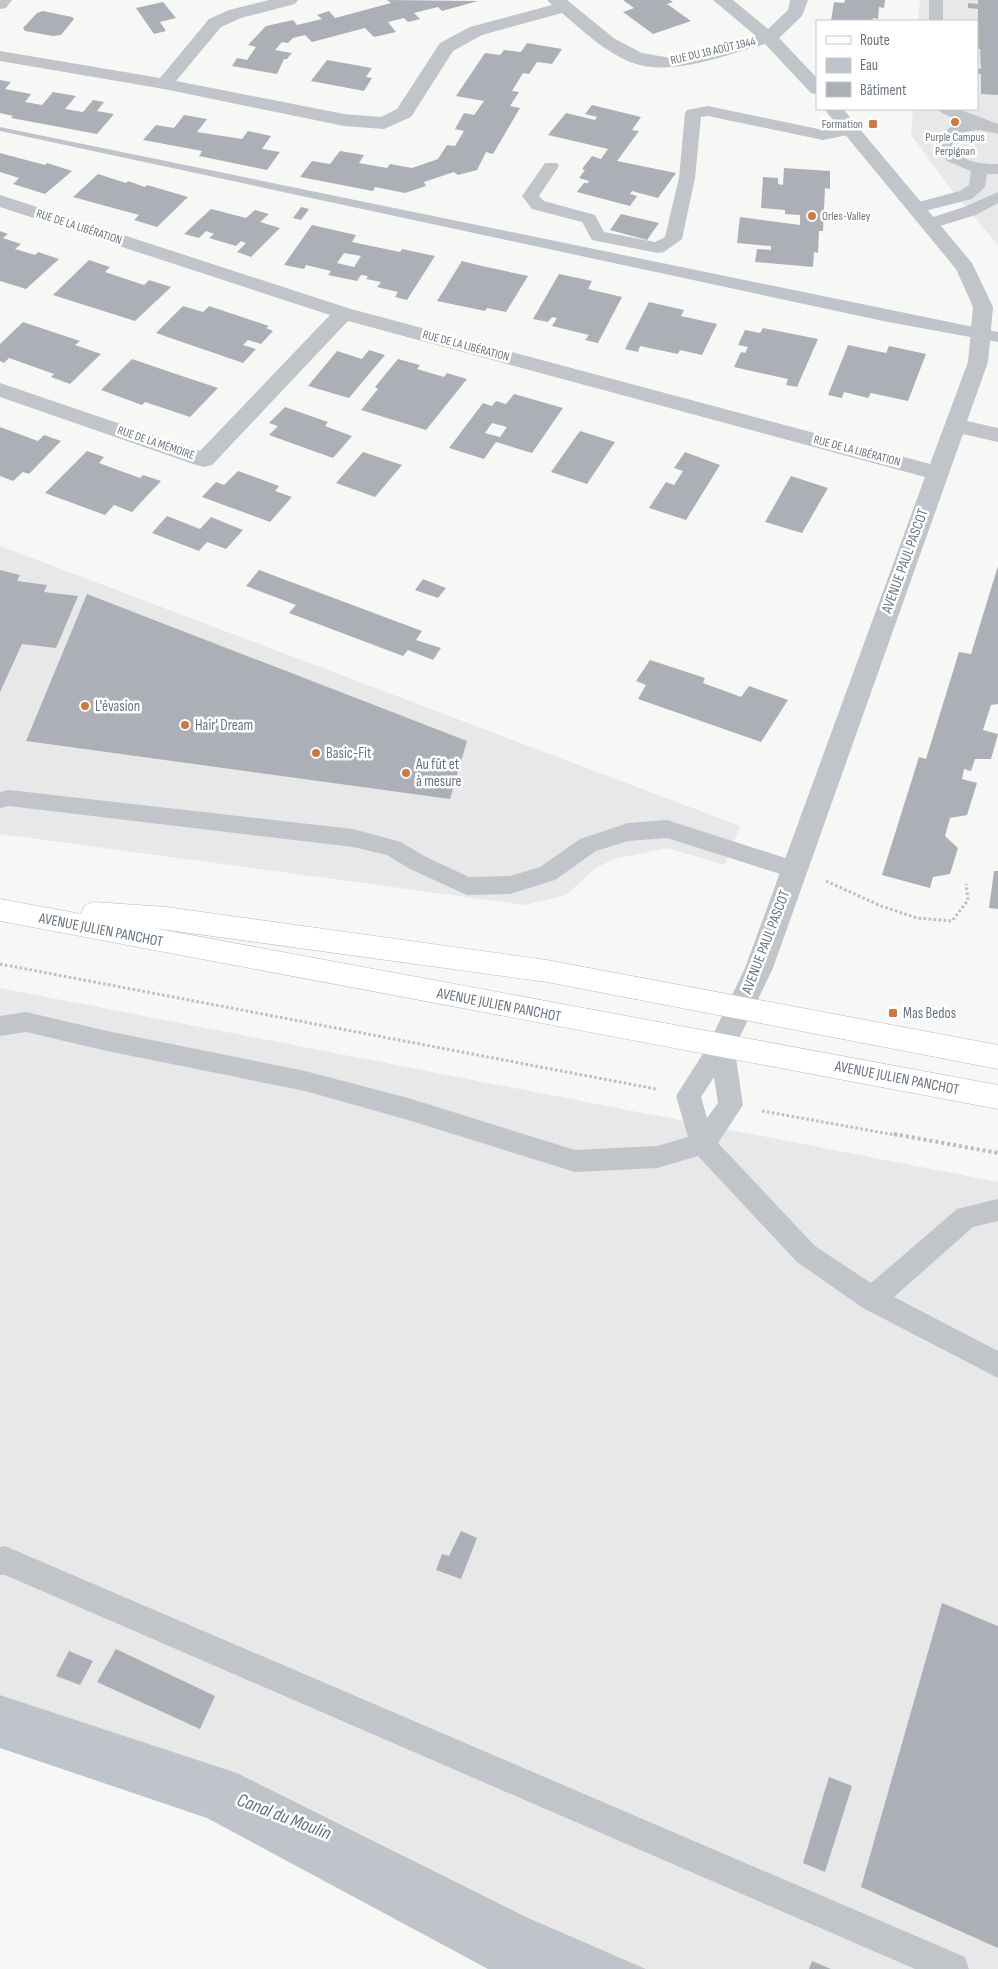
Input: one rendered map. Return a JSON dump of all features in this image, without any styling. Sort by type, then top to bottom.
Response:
[{"type":"main road","name":"AVENUE JULIEN PANCHOT","points":[[0,909],[166,918],[547,971],[998,1057]]},
{"type":"main road","name":"AVENUE JULIEN PANCHOT","points":[[0,909],[998,1098]]},
{"type":"street","points":[[0,4],[3,0]]},
{"type":"street","points":[[164,84],[215,23],[235,14],[290,0]]},
{"type":"street","points":[[722,0],[769,38],[816,88]]},
{"type":"street","points":[[769,38],[796,12],[799,0]]},
{"type":"street","points":[[0,56],[164,84],[344,120],[384,123],[404,113],[446,46],[476,31],[560,4]]},
{"type":"street","name":"RUE DU 19 AOÛT 1944","points":[[560,4],[609,43],[637,58],[671,63],[769,38]]},
{"type":"street","name":"AVENUE PAUL PASCOT","points":[[722,1045],[762,960],[793,869],[978,362],[983,307],[965,267],[834,110]]},
{"type":"street","name":"RUE DE LA LIBÉRATION","points":[[0,201],[344,313],[937,473]]},
{"type":"street","name":"RUE DE LA MÉMOIRE","points":[[0,390],[204,460],[344,313]]},
{"type":"street","points":[[954,425],[998,435]]},
{"type":"lane","points":[[936,0],[936,20]]},
{"type":"lane","points":[[946,110],[950,133]]},
{"type":"lane","points":[[948,110],[990,127]]},
{"type":"lane","points":[[552,166],[530,196],[538,205],[589,219],[598,236],[658,248],[673,239],[687,178],[693,113],[708,111],[823,135],[851,130]]},
{"type":"lane","points":[[990,127],[965,126],[950,133],[944,144],[948,155],[960,163],[979,169],[998,169]]},
{"type":"lane","points":[[924,216],[966,195],[977,187],[979,169]]},
{"type":"lane","points":[[924,216],[970,211],[998,196]]},
{"type":"lane","points":[[3,797],[354,838],[393,848],[418,864],[467,886],[510,885],[546,874],[588,845],[628,832],[667,829],[793,869]]},
{"type":"lane","points":[[0,1026],[26,1022],[107,1041],[305,1081],[408,1109],[575,1161],[657,1157],[703,1144],[731,1105],[722,1045]]},
{"type":"lane","points":[[722,1045],[688,1096],[703,1144],[806,1254],[872,1299],[998,1365]]},
{"type":"lane","points":[[872,1299],[966,1217],[998,1210]]},
{"type":"lane","points":[[0,1560],[5,1560],[953,1969]]},
{"type":"path","points":[[793,869],[841,887],[881,906],[917,918],[952,921],[968,900],[966,884]]},
{"type":"path","points":[[0,964],[688,1096]]},
{"type":"path","points":[[731,1105],[998,1153]]},
{"type":"shaded area","name":"Purple Campus Perpignan","points":[[920,0],[998,0],[998,245],[957,197],[911,135],[913,110],[978,110],[978,20],[918,20]]},
{"type":"shaded area","points":[[0,546],[740,826],[725,865],[667,848],[615,859],[597,867],[566,895],[525,905],[0,834]]},
{"type":"shaded area","points":[[0,988],[998,1182],[998,1969],[646,1969],[526,1917],[237,1773],[0,1695]]},
{"type":"water","points":[[0,127],[998,332],[998,342],[888,322],[0,131]]},
{"type":"water","name":"Canal du Moulin","points":[[0,1695],[237,1773],[526,1917],[646,1969],[488,1969],[207,1818],[0,1748]]},
{"type":"building","points":[[387,0],[478,1],[442,11],[438,7],[414,13],[420,19],[408,22],[404,18],[388,22],[396,32],[374,37],[365,28],[312,42],[305,35],[293,38],[288,43],[282,42],[275,50],[292,53],[287,59],[284,59],[277,74],[232,66],[237,58],[247,60],[256,47],[248,45],[266,26],[293,20],[297,25],[322,19],[317,15],[329,11],[335,18],[391,3]]},
{"type":"building","points":[[623,0],[670,0],[673,2],[667,4],[691,21],[653,34],[623,12],[634,8]]},
{"type":"building","points":[[845,0],[885,0],[884,8],[879,7],[878,19],[831,20],[834,2],[844,3]]},
{"type":"building","points":[[978,0],[998,0],[998,95],[981,94],[981,74],[978,74],[978,68],[981,69],[980,49],[978,49],[978,9],[968,8],[968,3],[978,4]]},
{"type":"building","points":[[163,2],[176,18],[160,22],[166,31],[154,34],[136,8]]},
{"type":"building","points":[[43,11],[74,19],[61,35],[53,36],[25,31],[23,28],[37,13]]},
{"type":"building","points":[[527,43],[562,49],[552,64],[537,62],[529,74],[523,73],[512,91],[519,92],[510,106],[520,108],[493,154],[486,152],[477,170],[458,175],[454,172],[424,182],[426,186],[405,193],[375,187],[373,191],[300,177],[312,161],[330,164],[340,151],[364,155],[359,163],[387,168],[390,164],[412,168],[438,159],[447,145],[455,146],[464,131],[455,129],[464,113],[474,115],[484,101],[456,96],[485,53],[500,55],[504,50],[521,52]]},
{"type":"building","points":[[327,60],[372,68],[366,77],[372,78],[364,91],[311,81]]},
{"type":"building","points":[[0,80],[11,82],[5,89],[31,94],[25,102],[42,105],[53,92],[76,96],[65,109],[83,112],[93,100],[104,102],[97,111],[114,114],[97,134],[11,118],[13,116],[0,113]]},
{"type":"building","points":[[592,105],[641,117],[632,130],[639,131],[617,161],[676,173],[658,198],[632,191],[630,194],[637,196],[630,206],[577,192],[584,183],[589,181],[579,178],[585,170],[582,169],[592,156],[601,159],[608,149],[548,135],[566,113],[595,120],[597,117],[585,114]]},
{"type":"building","points":[[184,115],[207,119],[197,132],[242,139],[248,131],[271,136],[262,149],[280,152],[267,170],[199,156],[202,151],[143,140],[156,125],[174,128]]},
{"type":"building","points":[[0,153],[45,165],[47,163],[72,171],[45,194],[13,184],[19,178],[0,172]]},
{"type":"building","name":"Orles-Valley","points":[[784,168],[830,171],[830,189],[825,188],[823,231],[819,231],[818,253],[814,252],[813,267],[755,262],[757,249],[771,250],[771,246],[737,243],[740,217],[800,225],[800,215],[785,214],[785,210],[761,208],[763,177],[778,178],[778,184],[783,185]]},
{"type":"building","points":[[98,174],[126,183],[128,181],[145,187],[147,185],[188,197],[157,227],[134,220],[139,215],[73,197]]},
{"type":"building","points":[[301,207],[309,209],[301,220],[293,218]]},
{"type":"building","points":[[211,209],[246,218],[255,210],[269,214],[260,222],[280,228],[251,257],[237,252],[246,243],[241,241],[236,246],[209,238],[214,234],[206,231],[199,238],[184,234]]},
{"type":"building","points":[[621,214],[659,223],[647,240],[610,230]]},
{"type":"building","points":[[312,225],[356,235],[352,242],[400,252],[402,249],[435,256],[407,300],[395,297],[398,292],[377,287],[381,282],[366,279],[368,276],[361,275],[357,281],[328,275],[331,271],[306,265],[304,269],[284,265]],"holes":[[[344,253],[361,256],[354,267],[337,263]]]},
{"type":"building","points":[[0,231],[8,234],[3,238],[21,244],[15,249],[35,255],[38,252],[59,259],[26,289],[0,281]]},
{"type":"building","points":[[89,260],[110,267],[105,272],[144,285],[149,280],[171,287],[135,321],[53,295]]},
{"type":"building","points":[[462,261],[528,276],[506,312],[487,308],[485,311],[437,301]]},
{"type":"building","points":[[559,274],[592,281],[588,289],[622,297],[598,343],[585,340],[589,335],[552,326],[557,318],[552,317],[548,322],[533,319]]},
{"type":"building","points":[[649,302],[684,310],[681,316],[717,324],[702,355],[680,350],[678,354],[640,346],[638,352],[625,349]]},
{"type":"building","points":[[183,306],[203,312],[209,306],[269,326],[266,328],[273,331],[261,344],[248,340],[243,345],[256,349],[243,363],[156,333]]},
{"type":"building","points":[[23,322],[80,341],[75,345],[101,354],[70,384],[51,377],[54,374],[9,358],[4,363],[0,361],[0,344]]},
{"type":"building","points":[[763,328],[818,339],[797,387],[786,385],[788,379],[734,367],[741,352],[745,353],[748,347],[738,345],[745,330],[760,333]]},
{"type":"building","points":[[848,345],[886,353],[889,346],[926,354],[908,401],[871,393],[868,398],[844,392],[842,398],[828,395]]},
{"type":"building","points":[[369,350],[385,355],[349,398],[308,386],[337,351],[362,359]]},
{"type":"building","points":[[132,359],[218,388],[190,417],[145,402],[142,405],[101,390]]},
{"type":"building","points":[[398,359],[420,365],[417,369],[444,377],[447,373],[467,379],[426,430],[361,410],[378,389],[375,387]]},
{"type":"building","points":[[514,394],[563,408],[532,453],[496,442],[484,459],[449,448],[483,403],[492,406],[496,401],[506,404]],"holes":[[[492,423],[507,427],[500,437],[485,433]]]},
{"type":"building","points":[[285,407],[328,422],[325,426],[352,436],[333,458],[269,435],[278,426],[269,423]]},
{"type":"building","points":[[0,427],[38,441],[44,435],[61,441],[29,474],[23,472],[13,481],[0,476]]},
{"type":"building","points":[[580,431],[615,442],[587,484],[551,472]]},
{"type":"building","points":[[87,451],[104,457],[99,463],[140,478],[143,475],[161,481],[132,512],[114,505],[105,515],[45,493]]},
{"type":"building","points":[[363,452],[402,465],[375,497],[336,483]]},
{"type":"building","points":[[685,452],[720,465],[686,520],[649,508],[666,482],[674,485],[683,471],[674,468]]},
{"type":"building","points":[[238,471],[279,486],[275,491],[292,497],[270,522],[202,497],[216,482],[224,485]]},
{"type":"building","points":[[791,476],[828,488],[802,533],[765,522]]},
{"type":"building","points":[[167,516],[200,529],[211,517],[243,530],[226,549],[207,542],[199,551],[152,533]]},
{"type":"building","points":[[998,566],[998,704],[991,705],[983,730],[998,734],[991,759],[975,759],[971,771],[964,769],[962,779],[977,783],[967,815],[950,818],[945,836],[958,848],[950,874],[933,877],[930,888],[882,875],[919,757],[926,759],[959,652],[971,654]]},
{"type":"building","points":[[0,570],[20,575],[17,581],[47,585],[44,592],[78,596],[56,648],[22,644],[0,692]]},
{"type":"building","points":[[259,570],[422,631],[416,640],[441,648],[433,660],[408,650],[403,656],[289,613],[296,605],[246,586]]},
{"type":"building","points":[[423,579],[446,588],[438,598],[415,590]]},
{"type":"building","points":[[87,594],[467,741],[450,799],[26,741]]},
{"type":"building","points":[[650,660],[705,678],[703,683],[741,697],[749,686],[788,700],[761,742],[638,699],[646,685],[636,681]]},
{"type":"building","points":[[994,871],[998,871],[998,909],[989,908]]},
{"type":"building","points":[[461,1531],[477,1538],[461,1579],[436,1570],[442,1554],[449,1556]]},
{"type":"building","points":[[942,1603],[998,1626],[998,1948],[861,1887]]},
{"type":"building","points":[[116,1649],[215,1696],[200,1729],[97,1682]]},
{"type":"building","points":[[69,1651],[93,1661],[80,1685],[56,1676]]},
{"type":"building","points":[[829,1777],[852,1786],[825,1872],[803,1863]]},
{"type":"building","points":[[812,1961],[831,1969],[809,1969]]},
{"type":"place","name":"Purple Campus Perpignan","points":[[955,122]]},
{"type":"place","name":"Formation","points":[[873,124]]},
{"type":"place","name":"Orles-Valley","points":[[812,216]]},
{"type":"place","name":"L'évasion","points":[[85,706]]},
{"type":"place","name":"Hair' Dream","points":[[185,725]]},
{"type":"place","name":"Basic-Fit","points":[[316,753]]},
{"type":"place","name":"Au fût et à mesure","points":[[406,773]]},
{"type":"place","name":"Mas Bedos","points":[[893,1013]]}]
